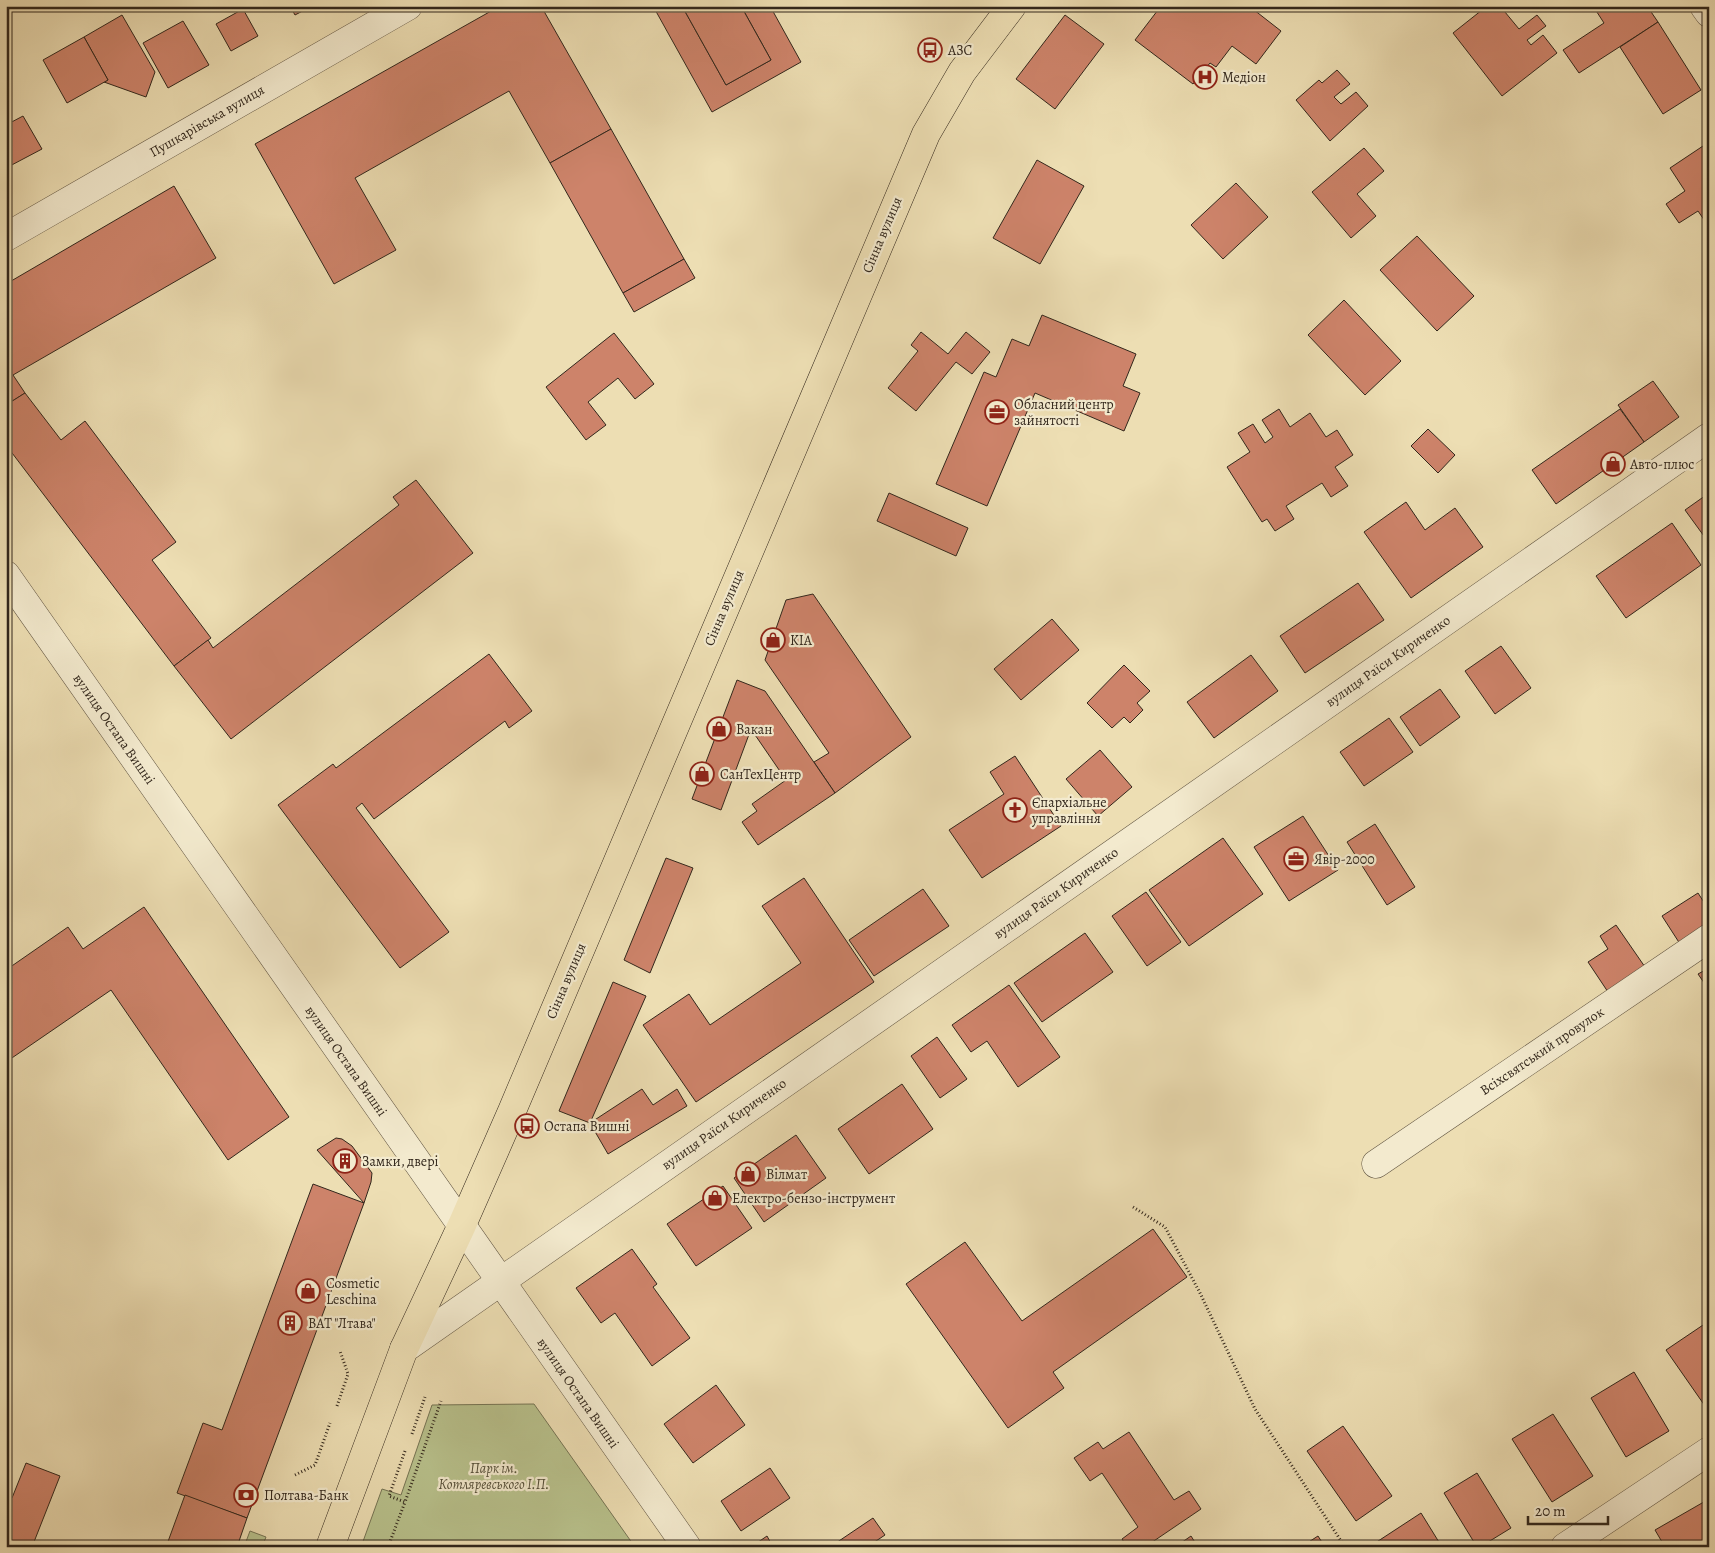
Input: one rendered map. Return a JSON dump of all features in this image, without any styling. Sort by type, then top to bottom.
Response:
[{"type":"main road","name":"Сінна вулиця","points":[[462,1225],[926,134],[962,72],[1012,6]]},
{"type":"main road","points":[[330,1547],[404,1349],[462,1225]]},
{"type":"street","name":"Пушкарівська вулиця","points":[[6,237],[408,6]]},
{"type":"street","points":[[1704,6],[1709,13]]},
{"type":"street","name":"вулиця Раїси Кириченко","points":[[404,1349],[1709,436]]},
{"type":"street","name":"вулиця Остапа Вишні","points":[[6,575],[686,1547]]},
{"type":"street","name":"Всіхсвятський провулок","points":[[1376,1164],[1709,938]]},
{"type":"street","points":[[1565,1547],[1709,1451]]},
{"type":"path","points":[[1133,1207],[1164,1227],[1200,1293],[1255,1409],[1345,1547]]},
{"type":"path","points":[[336,1406],[348,1374],[340,1351]]},
{"type":"path","points":[[412,1434],[425,1397]]},
{"type":"path","points":[[388,1547],[441,1401]]},
{"type":"path","points":[[295,1475],[315,1465],[330,1423]]},
{"type":"path","points":[[405,1451],[389,1496],[405,1502]]},
{"type":"green space","name":"Парк ім. Котляревського І.П.","points":[[534,1404],[635,1547],[361,1547],[382,1489],[401,1495],[432,1405]]},
{"type":"green space","points":[[250,1531],[266,1537],[262,1547],[244,1547]]},
{"type":"building","points":[[290,6],[312,6],[295,15]]},
{"type":"building","points":[[500,6],[541,6],[611,129],[550,163],[509,91],[355,178],[396,250],[334,284],[255,144]]},
{"type":"building","points":[[653,6],[682,6],[726,85],[771,60],[741,6],[770,6],[801,62],[712,112]]},
{"type":"building","points":[[682,6],[741,6],[771,60],[726,85]]},
{"type":"building","name":"Медіон","points":[[1161,6],[1249,6],[1281,31],[1256,64],[1232,46],[1216,67],[1210,63],[1193,84],[1135,40]]},
{"type":"building","points":[[1487,6],[1500,6],[1519,29],[1537,15],[1546,26],[1527,40],[1531,45],[1543,35],[1557,53],[1502,96],[1453,33]]},
{"type":"building","points":[[1593,6],[1647,6],[1658,22],[1579,73],[1563,50],[1604,23]]},
{"type":"building","points":[[243,9],[258,36],[231,51],[216,24]]},
{"type":"building","points":[[122,15],[155,72],[146,97],[104,82],[108,80],[84,37]]},
{"type":"building","points":[[1065,15],[1104,44],[1055,109],[1016,79]]},
{"type":"building","points":[[183,21],[209,65],[168,88],[143,43]]},
{"type":"building","points":[[1658,22],[1701,90],[1663,114],[1620,47]]},
{"type":"building","points":[[84,37],[108,80],[67,103],[43,60]]},
{"type":"building","points":[[1337,70],[1350,84],[1334,97],[1341,104],[1356,92],[1368,106],[1330,141],[1296,100],[1319,80],[1322,83]]},
{"type":"building","points":[[23,116],[42,149],[6,168],[6,125]]},
{"type":"building","points":[[611,129],[684,259],[623,293],[550,163]]},
{"type":"building","points":[[1709,142],[1709,227],[1698,211],[1679,223],[1666,204],[1685,191],[1670,168]]},
{"type":"building","points":[[1364,148],[1384,171],[1357,194],[1376,216],[1351,238],[1312,192]]},
{"type":"building","points":[[1037,160],[1084,186],[1040,264],[993,238]]},
{"type":"building","points":[[1236,183],[1268,217],[1223,259],[1191,225]]},
{"type":"building","points":[[174,186],[216,258],[13,375],[25,393],[6,405],[6,284]]},
{"type":"building","points":[[1417,236],[1474,296],[1437,331],[1380,270]]},
{"type":"building","points":[[684,259],[695,278],[634,312],[623,293]]},
{"type":"building","points":[[1344,300],[1401,361],[1365,395],[1308,335]]},
{"type":"building","name":"Обласний центр зайнятості","points":[[1042,315],[1136,354],[1123,386],[1140,393],[1124,431],[1035,393],[987,506],[936,484],[984,372],[996,377],[1012,339],[1029,346]]},
{"type":"building","points":[[921,332],[948,354],[966,332],[990,352],[972,374],[956,362],[916,411],[888,388],[918,351],[911,345]]},
{"type":"building","points":[[614,333],[654,384],[635,399],[618,378],[588,402],[606,425],[586,440],[546,387]]},
{"type":"building","points":[[1653,381],[1679,417],[1644,442],[1618,405]]},
{"type":"building","points":[[25,393],[61,440],[85,421],[176,542],[152,560],[211,638],[174,666],[6,445],[6,405]]},
{"type":"building","points":[[1279,409],[1290,427],[1310,413],[1326,437],[1337,430],[1353,455],[1335,467],[1348,486],[1331,497],[1322,483],[1286,506],[1294,519],[1275,531],[1267,519],[1262,522],[1227,467],[1250,452],[1238,433],[1253,424],[1265,443],[1273,437],[1262,420]]},
{"type":"building","points":[[1620,409],[1644,442],[1556,504],[1532,470]]},
{"type":"building","points":[[1428,429],[1455,455],[1438,473],[1411,446]]},
{"type":"building","points":[[416,480],[473,553],[231,739],[174,666],[208,640],[213,648],[399,505],[393,497]]},
{"type":"building","points":[[889,493],[968,528],[956,556],[877,521]]},
{"type":"building","points":[[1709,493],[1709,543],[1685,510]]},
{"type":"building","points":[[1406,502],[1425,530],[1455,508],[1483,547],[1411,598],[1364,532]]},
{"type":"building","points":[[1672,523],[1701,565],[1626,618],[1596,576]]},
{"type":"building","points":[[1358,583],[1384,620],[1305,673],[1280,636]]},
{"type":"building","points":[[813,594],[911,737],[835,793],[814,762],[829,753],[765,660],[786,600]]},
{"type":"building","points":[[1052,619],[1079,650],[1021,700],[994,669]]},
{"type":"building","points":[[1501,646],[1531,688],[1495,714],[1465,671]]},
{"type":"building","points":[[489,654],[532,711],[509,728],[505,721],[374,819],[362,803],[356,808],[449,932],[400,968],[278,805],[333,764],[336,768]]},
{"type":"building","points":[[1251,655],[1278,691],[1214,738],[1187,702]]},
{"type":"building","points":[[1124,665],[1150,691],[1137,703],[1143,710],[1130,723],[1124,717],[1112,728],[1087,703]]},
{"type":"building","points":[[737,680],[765,691],[835,793],[758,845],[742,822],[757,811],[752,804],[786,780],[751,729],[721,810],[692,799]]},
{"type":"building","points":[[1440,689],[1460,717],[1420,746],[1400,717]]},
{"type":"building","points":[[1389,718],[1413,752],[1364,786],[1340,752]]},
{"type":"building","points":[[1100,750],[1132,787],[1098,816],[1066,779]]},
{"type":"building","name":"Єпархіальне управління","points":[[1015,756],[1061,826],[982,878],[949,830],[1004,794],[990,772]]},
{"type":"building","name":"Явір-2000","points":[[1303,816],[1338,870],[1289,901],[1254,847]]},
{"type":"building","points":[[1375,824],[1415,887],[1387,905],[1347,842]]},
{"type":"building","points":[[1223,838],[1263,894],[1189,946],[1149,890]]},
{"type":"building","points":[[666,858],[693,868],[650,973],[624,960]]},
{"type":"building","points":[[804,878],[874,982],[696,1102],[643,1025],[689,994],[710,1025],[801,963],[762,906]]},
{"type":"building","points":[[923,889],[949,926],[874,976],[849,940]]},
{"type":"building","points":[[1146,892],[1181,942],[1147,966],[1112,916]]},
{"type":"building","points":[[1698,893],[1709,910],[1709,930],[1682,947],[1662,916]]},
{"type":"building","points":[[144,907],[289,1117],[228,1160],[111,990],[6,1062],[6,970],[68,927],[83,949]]},
{"type":"building","points":[[1616,925],[1645,967],[1608,992],[1588,962],[1608,949],[1600,936]]},
{"type":"building","points":[[1085,933],[1113,972],[1042,1022],[1014,983]]},
{"type":"building","points":[[1709,968],[1709,990],[1698,974]]},
{"type":"building","points":[[613,982],[646,996],[590,1123],[559,1111]]},
{"type":"building","points":[[1009,985],[1060,1057],[1018,1087],[987,1041],[971,1052],[952,1025]]},
{"type":"building","points":[[937,1037],[967,1079],[940,1098],[911,1056]]},
{"type":"building","points":[[902,1084],[933,1129],[869,1174],[838,1129]]},
{"type":"building","points":[[642,1089],[653,1105],[677,1089],[687,1106],[608,1154],[590,1123]]},
{"type":"building","points":[[796,1135],[826,1178],[764,1222],[734,1178]]},
{"type":"building","name":"Замки, двері","points":[[336,1138],[342,1139],[352,1146],[372,1173],[364,1203],[317,1150]]},
{"type":"building","name":"ВАТ \"Лтава\"","points":[[313,1184],[364,1203],[247,1518],[177,1493],[203,1423],[222,1430]]},
{"type":"building","points":[[723,1186],[752,1228],[696,1266],[667,1224]]},
{"type":"building","points":[[1153,1229],[1187,1277],[1053,1372],[1064,1388],[1008,1428],[906,1284],[965,1242],[1022,1321]]},
{"type":"building","points":[[632,1249],[657,1284],[653,1287],[690,1338],[652,1366],[615,1313],[601,1323],[576,1288]]},
{"type":"building","points":[[1709,1321],[1709,1404],[1705,1406],[1666,1350]]},
{"type":"building","points":[[1634,1372],[1669,1431],[1626,1457],[1591,1398]]},
{"type":"building","points":[[716,1385],[745,1425],[693,1463],[664,1424]]},
{"type":"building","points":[[1553,1414],[1593,1476],[1552,1502],[1512,1439]]},
{"type":"building","points":[[1343,1426],[1392,1496],[1356,1521],[1307,1451]]},
{"type":"building","points":[[1129,1432],[1174,1500],[1189,1491],[1201,1509],[1145,1547],[1127,1547],[1122,1539],[1138,1527],[1102,1473],[1090,1481],[1074,1458],[1098,1442],[1103,1449]]},
{"type":"building","points":[[26,1463],[60,1476],[32,1547],[6,1547],[6,1495],[12,1498]]},
{"type":"building","points":[[770,1468],[790,1498],[741,1531],[721,1501]]},
{"type":"building","points":[[1477,1473],[1511,1528],[1480,1547],[1477,1547],[1444,1493]]},
{"type":"building","points":[[185,1495],[247,1518],[237,1547],[166,1547]]},
{"type":"building","points":[[1709,1499],[1709,1547],[1665,1547],[1655,1530]]},
{"type":"building","points":[[1421,1513],[1442,1547],[1369,1547]]},
{"type":"building","points":[[873,1518],[885,1535],[867,1547],[830,1547]]},
{"type":"building","points":[[767,1536],[773,1547],[751,1547]]},
{"type":"building","points":[[1191,1536],[1198,1547],[1175,1547]]},
{"type":"building","points":[[1318,1536],[1325,1547],[1301,1547]]},
{"type":"place","name":"АЗС","points":[[930,50]]},
{"type":"place","name":"Медіон","points":[[1205,77]]},
{"type":"place","name":"Обласний центр зайнятості","points":[[997,412]]},
{"type":"place","name":"Авто-плюс","points":[[1613,464]]},
{"type":"place","name":"KIA","points":[[773,640]]},
{"type":"place","name":"Вакан","points":[[719,729]]},
{"type":"place","name":"СанТехЦентр","points":[[702,774]]},
{"type":"place","name":"Єпархіальне управління","points":[[1015,810]]},
{"type":"place","name":"Явір-2000","points":[[1296,859]]},
{"type":"place","name":"Остапа Вишні","points":[[527,1126]]},
{"type":"place","name":"Замки, двері","points":[[345,1161]]},
{"type":"place","name":"Вілмат","points":[[748,1174]]},
{"type":"place","name":"Електро-бензо-інструмент","points":[[715,1198]]},
{"type":"place","name":"Cosmetic Leschina","points":[[308,1291]]},
{"type":"place","name":"ВАТ \"Лтава\"","points":[[290,1323]]},
{"type":"place","name":"Полтава-Банк","points":[[246,1495]]}]
